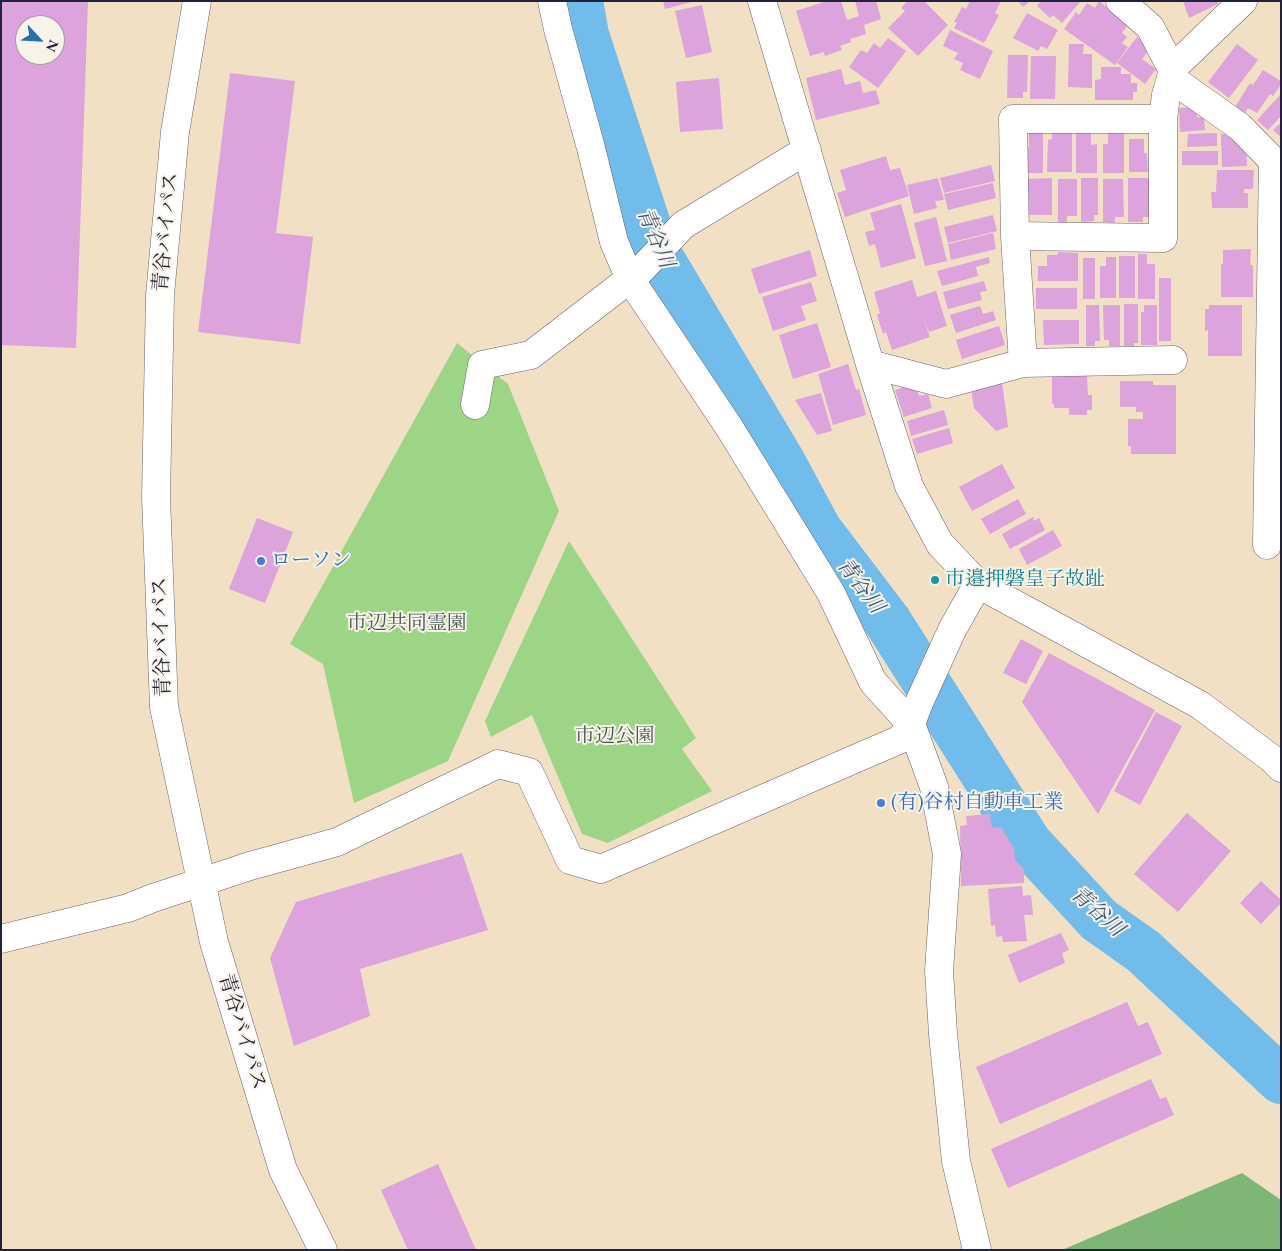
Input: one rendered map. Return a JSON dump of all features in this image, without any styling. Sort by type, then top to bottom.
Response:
[{"type":"main road","name":"青谷バイパス","points":[[197,1],[175,132],[160,295],[156,497],[164,707],[214,942],[283,1170],[323,1250]]},
{"type":"main road","points":[[552,1],[614,242],[831,593],[873,682],[915,714],[934,787],[947,854],[939,971],[943,1034],[956,1161],[977,1250]]},
{"type":"main road","points":[[762,1],[870,364],[909,486],[940,544],[978,584],[1200,705],[1271,758],[1281,768]]},
{"type":"main road","points":[[1120,1],[1150,27],[1172,73],[1240,127],[1277,166],[1267,545]]},
{"type":"main road","points":[[1015,236],[1163,238],[1164,119],[1166,95],[1172,73],[1243,1]]},
{"type":"main road","points":[[1023,363],[1015,236],[1013,119],[1164,119]]},
{"type":"main road","points":[[474,404],[482,365],[531,355],[635,275],[682,225],[807,150]]},
{"type":"main road","points":[[870,364],[946,384],[1023,363],[1173,360]]},
{"type":"main road","points":[[1,939],[128,908],[250,866],[337,842],[498,764],[529,772],[570,860],[601,869],[901,739],[915,714],[952,630],[978,584]]},
{"type":"green space","name":"市辺共同霊園","points":[[457,343],[508,384],[559,511],[448,761],[354,803],[323,664],[290,644]]},
{"type":"green space","name":"市辺公園","points":[[569,541],[696,738],[682,749],[712,791],[608,843],[582,834],[532,715],[491,737],[485,721]]},
{"type":"green space","points":[[1242,1173],[1281,1200],[1281,1250],[1062,1250]]},
{"type":"building","points":[[1,1],[88,1],[76,348],[1,345]]},
{"type":"building","points":[[663,1],[692,1],[692,2],[665,9]]},
{"type":"building","points":[[827,1],[841,1],[847,20],[859,16],[855,1],[876,1],[881,19],[864,25],[866,34],[850,39],[851,42],[840,46],[842,50],[825,56],[824,52],[810,56],[796,11]]},
{"type":"building","points":[[907,1],[924,1],[948,25],[918,56],[888,28],[905,11],[901,8]]},
{"type":"building","points":[[970,1],[1001,1],[995,13],[999,15],[984,43],[954,28],[957,23],[954,22],[962,7],[966,9]]},
{"type":"building","points":[[1018,1],[1030,1],[1023,7]]},
{"type":"building","points":[[1041,1],[1081,1],[1062,23],[1053,15],[1050,18],[1037,6]]},
{"type":"building","points":[[1099,1],[1113,12],[1132,19],[1122,33],[1127,37],[1122,43],[1128,47],[1115,65],[1064,29],[1076,12],[1079,15],[1087,3],[1095,8]]},
{"type":"building","points":[[1183,1],[1218,1],[1218,4],[1189,18]]},
{"type":"building","points":[[702,5],[712,52],[686,58],[675,11]]},
{"type":"building","points":[[1027,13],[1058,30],[1047,49],[1041,46],[1038,51],[1013,38]]},
{"type":"building","points":[[950,30],[993,51],[980,79],[960,70],[963,63],[954,59],[958,53],[943,46]]},
{"type":"building","points":[[1137,37],[1151,47],[1142,59],[1156,69],[1145,84],[1117,63]]},
{"type":"building","points":[[888,38],[906,51],[878,88],[849,67],[861,50],[867,53],[874,43],[880,48]]},
{"type":"building","points":[[1069,44],[1084,44],[1083,54],[1092,54],[1092,88],[1068,87]]},
{"type":"building","points":[[1237,44],[1258,60],[1229,98],[1208,82]]},
{"type":"building","points":[[1008,55],[1028,55],[1027,92],[1023,92],[1023,98],[1007,98]]},
{"type":"building","points":[[1031,56],[1056,56],[1055,99],[1030,99]]},
{"type":"building","points":[[1101,67],[1121,67],[1121,74],[1131,74],[1131,83],[1137,83],[1137,92],[1133,92],[1133,100],[1095,100],[1095,80],[1101,79]]},
{"type":"building","points":[[841,69],[845,85],[860,81],[863,93],[876,90],[880,104],[816,120],[806,78]]},
{"type":"building","points":[[1263,70],[1281,81],[1281,84],[1273,96],[1270,94],[1257,113],[1248,108],[1245,113],[1235,107],[1250,83],[1253,85]]},
{"type":"building","points":[[230,73],[295,81],[276,233],[313,237],[300,344],[198,332]]},
{"type":"building","points":[[719,78],[723,129],[680,132],[676,82]]},
{"type":"building","points":[[1281,94],[1281,116],[1268,130],[1257,120]]},
{"type":"building","points":[[1197,107],[1197,117],[1204,117],[1205,130],[1180,132],[1179,108]]},
{"type":"building","points":[[1279,124],[1281,126],[1281,137],[1273,130]]},
{"type":"building","points":[[1072,129],[1072,172],[1047,172],[1048,140],[1052,139],[1052,132]]},
{"type":"building","points":[[1108,131],[1124,131],[1124,173],[1103,173],[1103,144],[1108,144]]},
{"type":"building","points":[[1029,132],[1043,132],[1043,173],[1024,173],[1023,147],[1029,147]]},
{"type":"building","points":[[1076,132],[1091,132],[1091,145],[1097,144],[1097,173],[1076,173]]},
{"type":"building","points":[[1217,133],[1217,146],[1187,147],[1188,134]]},
{"type":"building","points":[[1221,134],[1231,134],[1231,140],[1239,140],[1246,145],[1247,166],[1222,167]]},
{"type":"building","points":[[1129,139],[1144,139],[1144,153],[1147,153],[1148,172],[1129,172]]},
{"type":"building","points":[[1182,151],[1218,151],[1218,165],[1182,165]]},
{"type":"building","points":[[886,156],[890,170],[900,168],[909,196],[845,217],[837,193],[846,190],[840,170]]},
{"type":"building","points":[[991,165],[995,181],[944,193],[940,178]]},
{"type":"building","points":[[1217,170],[1254,170],[1253,189],[1244,189],[1244,193],[1248,193],[1248,208],[1212,208],[1211,192],[1216,192]]},
{"type":"building","points":[[938,178],[944,200],[935,201],[937,208],[914,214],[907,185]]},
{"type":"building","points":[[1052,178],[1052,215],[1029,215],[1029,206],[1025,206],[1025,179]]},
{"type":"building","points":[[1081,178],[1098,178],[1098,215],[1094,215],[1094,221],[1081,222]]},
{"type":"building","points":[[1128,178],[1150,178],[1150,217],[1143,217],[1143,222],[1128,222]]},
{"type":"building","points":[[1058,179],[1077,179],[1077,216],[1067,216],[1067,222],[1058,222]]},
{"type":"building","points":[[1103,179],[1123,179],[1124,217],[1115,217],[1115,223],[1103,222]]},
{"type":"building","points":[[993,183],[996,198],[948,210],[944,194]]},
{"type":"building","points":[[901,204],[916,258],[881,268],[875,244],[869,246],[865,232],[875,230],[870,213]]},
{"type":"building","points":[[993,215],[997,231],[948,243],[944,227]]},
{"type":"building","points":[[936,217],[947,261],[925,266],[914,223]]},
{"type":"building","points":[[993,233],[996,249],[951,260],[948,244]]},
{"type":"building","points":[[1251,249],[1250,265],[1253,265],[1253,297],[1221,297],[1223,250]]},
{"type":"building","points":[[810,250],[817,276],[759,294],[751,269]]},
{"type":"building","points":[[1058,252],[1078,253],[1078,281],[1038,281],[1038,266],[1047,266],[1047,255],[1058,255]]},
{"type":"building","points":[[1138,254],[1147,254],[1147,264],[1155,264],[1155,299],[1138,299]]},
{"type":"building","points":[[1119,256],[1135,256],[1135,298],[1119,298]]},
{"type":"building","points":[[989,257],[990,263],[976,267],[978,276],[942,286],[937,271]]},
{"type":"building","points":[[1106,257],[1116,257],[1116,298],[1100,298],[1100,266],[1106,266]]},
{"type":"building","points":[[1083,258],[1095,258],[1095,299],[1083,299]]},
{"type":"building","points":[[1159,278],[1171,278],[1171,341],[1159,341]]},
{"type":"building","points":[[912,280],[917,297],[936,291],[947,326],[929,332],[922,314],[930,337],[892,350],[886,332],[883,334],[877,315],[880,313],[874,292]]},
{"type":"building","points":[[984,281],[987,291],[980,292],[982,300],[948,309],[943,292]]},
{"type":"building","points":[[811,282],[817,301],[801,306],[806,320],[773,331],[762,297]]},
{"type":"building","points":[[1036,288],[1077,288],[1077,309],[1036,309]]},
{"type":"building","points":[[1124,304],[1138,304],[1138,343],[1134,343],[1134,346],[1124,346]]},
{"type":"building","points":[[1086,305],[1099,305],[1100,341],[1095,341],[1095,346],[1086,346]]},
{"type":"building","points":[[1103,305],[1120,305],[1120,346],[1109,346],[1109,340],[1104,340]]},
{"type":"building","points":[[1144,305],[1157,305],[1157,345],[1141,345],[1141,312],[1144,312]]},
{"type":"building","points":[[1209,305],[1242,305],[1242,356],[1208,356],[1208,330],[1205,331],[1205,309],[1209,309]]},
{"type":"building","points":[[980,306],[983,314],[993,311],[996,320],[956,333],[950,315]]},
{"type":"building","points":[[1043,320],[1079,320],[1079,344],[1044,345]]},
{"type":"building","points":[[817,323],[831,367],[793,379],[779,335]]},
{"type":"building","points":[[999,326],[1005,345],[962,359],[956,340]]},
{"type":"building","points":[[848,364],[856,390],[859,389],[866,415],[833,425],[818,374]]},
{"type":"building","points":[[1087,375],[1088,395],[1092,395],[1092,410],[1087,410],[1087,415],[1069,415],[1069,408],[1054,408],[1054,404],[1052,404],[1052,376]]},
{"type":"building","points":[[1120,381],[1153,381],[1153,385],[1176,385],[1176,454],[1131,454],[1131,446],[1128,446],[1128,419],[1143,419],[1143,412],[1136,412],[1136,407],[1120,407]]},
{"type":"building","points":[[1002,382],[1008,427],[996,431],[974,408],[971,389]]},
{"type":"building","points":[[915,384],[919,396],[928,394],[932,408],[904,417],[895,390]]},
{"type":"building","points":[[821,393],[832,431],[817,435],[795,400]]},
{"type":"building","points":[[944,410],[948,425],[911,436],[907,421]]},
{"type":"building","points":[[949,428],[953,443],[917,454],[912,439]]},
{"type":"building","points":[[1002,464],[1015,488],[972,511],[959,487]]},
{"type":"building","points":[[1018,499],[1026,514],[990,534],[981,519]]},
{"type":"building","points":[[1033,517],[1034,521],[1039,518],[1045,530],[1010,549],[1002,534]]},
{"type":"building","points":[[257,518],[293,532],[265,603],[229,589]]},
{"type":"building","points":[[1053,530],[1062,546],[1027,565],[1019,549]]},
{"type":"building","points":[[1021,639],[1043,651],[1026,684],[1003,673]]},
{"type":"building","points":[[1049,653],[1155,710],[1098,814],[1022,702]]},
{"type":"building","points":[[1156,712],[1182,726],[1140,805],[1114,791]]},
{"type":"building","points":[[1187,813],[1231,851],[1178,912],[1134,874]]},
{"type":"building","points":[[990,814],[992,828],[1001,827],[1014,848],[1015,860],[1024,869],[1024,883],[961,886],[960,826],[967,825],[966,816]]},
{"type":"building","points":[[462,853],[488,930],[360,969],[370,1016],[294,1046],[270,958],[296,902]]},
{"type":"building","points":[[1261,881],[1281,900],[1281,903],[1261,924],[1240,903]]},
{"type":"building","points":[[1022,886],[1023,896],[1031,895],[1033,915],[1024,915],[1027,941],[1003,942],[1002,936],[996,937],[995,925],[991,926],[988,889]]},
{"type":"building","points":[[1061,933],[1069,950],[1062,953],[1065,963],[1019,983],[1008,955]]},
{"type":"building","points":[[1127,1002],[1138,1026],[1148,1022],[1162,1054],[1000,1124],[976,1067]]},
{"type":"building","points":[[1151,1079],[1160,1099],[1166,1097],[1174,1115],[1008,1188],[991,1149]]},
{"type":"building","points":[[438,1164],[476,1250],[408,1250],[381,1190]]},
{"type":"waterway","name":"青谷川","points":[[579,1],[585,35],[655,250],[782,463],[818,530],[888,622],[1028,843],[1099,920],[1143,951],[1281,1080]]},
{"type":"place","name":"ローソン","points":[[261,561]]},
{"type":"place","name":"市邉押磐皇子故趾","points":[[935,580]]},
{"type":"place","name":"(有)谷村自動車工業","points":[[881,803]]}]
